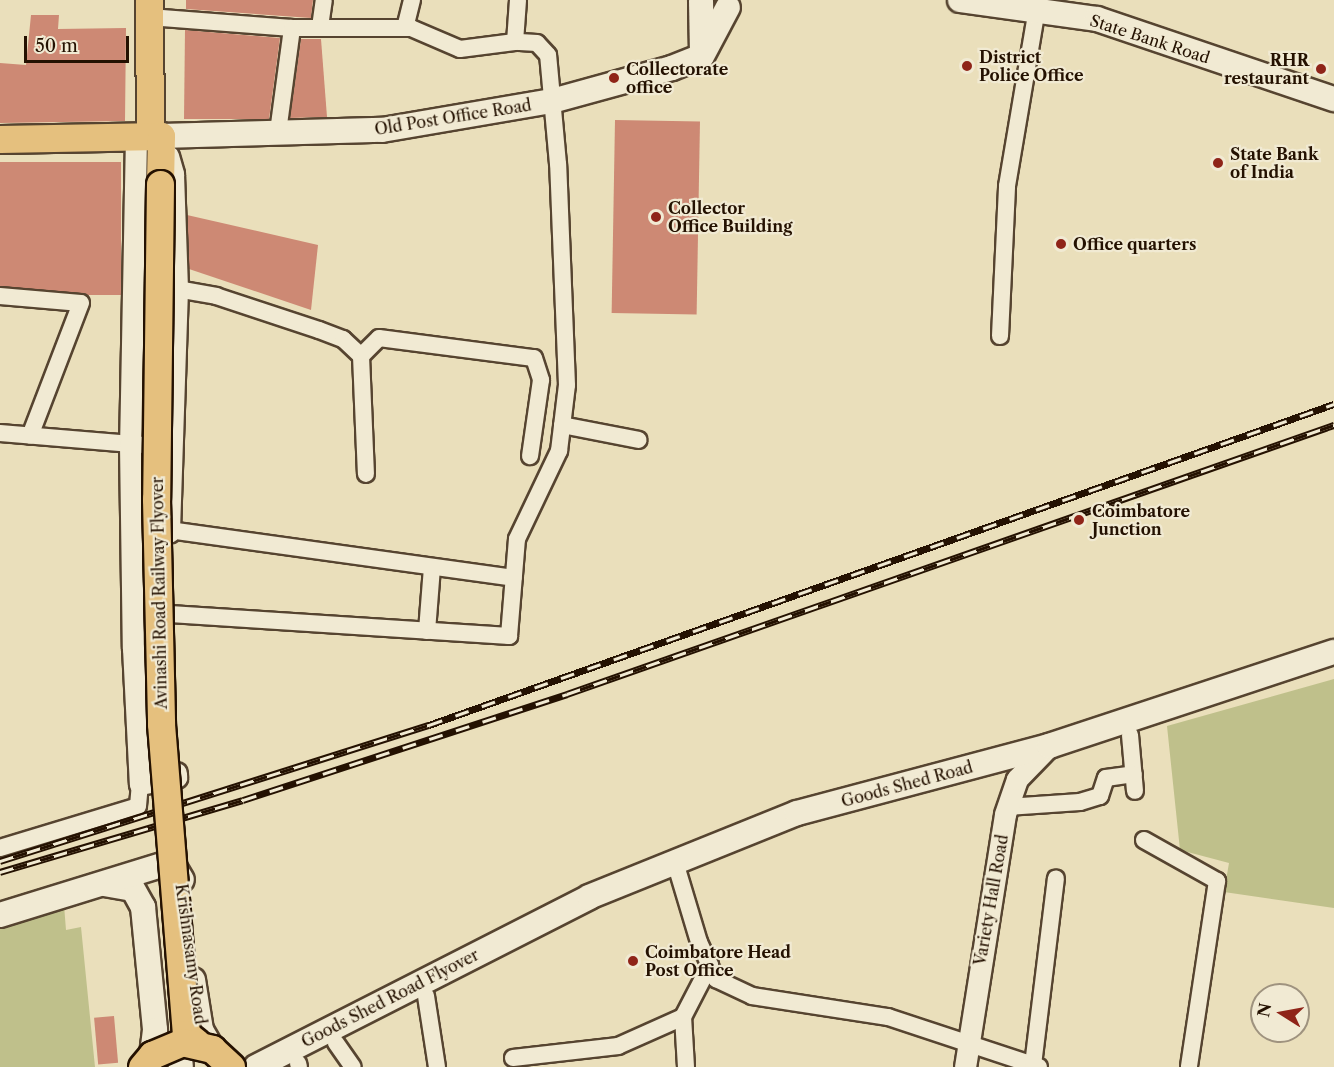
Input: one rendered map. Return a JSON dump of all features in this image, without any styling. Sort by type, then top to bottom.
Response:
[{"type":"main road","name":"State Bank Road","points":[[960,0],[1097,19],[1334,99]]},
{"type":"main road","name":"State Bank Road","points":[[1072,0],[1094,4],[1334,84]]},
{"type":"main road","points":[[702,56],[701,1],[714,8],[736,2]]},
{"type":"main road","points":[[702,56],[736,2]]},
{"type":"main road","name":"Avinashi Road Railway Flyover","points":[[158,6],[146,142],[153,184],[143,609],[170,1024],[187,1056]]},
{"type":"main road","name":"Old Post Office Road","points":[[146,142],[278,132],[382,130],[552,101],[672,68],[702,56]]},
{"type":"main road","points":[[0,138],[146,142]]},
{"type":"main road","points":[[0,153],[146,142]]},
{"type":"main road","points":[[149,470],[150,445]]},
{"type":"main road","name":"Goods Shed Road","points":[[492,946],[589,897],[797,813],[1048,746],[1334,652]]},
{"type":"main road","name":"Krishnasamy Road","points":[[0,915],[165,864],[176,869],[184,884],[201,1030],[187,1056],[155,1030],[143,907],[133,889],[115,883],[98,885]]},
{"type":"main road","points":[[187,1056],[457,950],[492,946]]},
{"type":"main road","points":[[296,1066],[465,975],[492,946]]},
{"type":"main road","name":"Goods Shed Road Flyover","points":[[256,1067],[492,946]]},
{"type":"street","points":[[320,27],[324,0]]},
{"type":"street","points":[[405,28],[412,0]]},
{"type":"street","points":[[515,42],[518,0]]},
{"type":"street","points":[[158,6],[292,28],[405,28],[460,49],[515,42],[537,43],[548,55],[566,374],[559,451],[517,539],[509,636],[170,614]]},
{"type":"street","points":[[1000,336],[1007,186],[1037,9]]},
{"type":"street","points":[[278,132],[292,28]]},
{"type":"street","points":[[0,848],[138,806],[140,784],[133,648],[150,445],[177,289],[173,174],[146,142]]},
{"type":"street","points":[[140,784],[176,777],[169,530],[150,445],[146,142]]},
{"type":"street","points":[[177,289],[216,296],[319,330],[343,339],[361,356],[366,474]]},
{"type":"street","points":[[0,296],[81,303],[30,436]]},
{"type":"street","points":[[361,356],[379,338],[534,358],[541,380],[530,456]]},
{"type":"street","points":[[562,426],[639,440]]},
{"type":"street","points":[[0,433],[150,445]]},
{"type":"street","points":[[169,530],[514,578]]},
{"type":"street","points":[[427,632],[432,568]]},
{"type":"street","points":[[1007,807],[1080,802],[1100,796],[1106,778],[1134,782],[1130,735]]},
{"type":"street","name":"Variety Hall Road","points":[[965,1067],[966,1042],[1007,807],[1017,779],[1048,746]]},
{"type":"street","points":[[1144,840],[1217,880],[1189,1067]]},
{"type":"street","points":[[675,862],[716,979],[752,996],[888,1017],[1036,1066],[1056,878]]},
{"type":"street","points":[[686,1067],[683,1017],[710,965]]},
{"type":"street","points":[[426,996],[437,1067]]},
{"type":"street","points":[[513,1058],[618,1046],[683,1017]]},
{"type":"street","points":[[336,1043],[353,1067]]},
{"type":"green space","points":[[1334,679],[1334,908],[1224,892],[1229,863],[1180,850],[1167,726]]},
{"type":"green space","points":[[64,905],[66,930],[81,927],[95,1067],[0,1067],[0,927]]},
{"type":"building","points":[[186,0],[313,0],[311,18],[186,9]]},
{"type":"building","points":[[31,15],[59,15],[58,29],[126,28],[125,121],[0,123],[0,63],[26,65]]},
{"type":"building","points":[[185,30],[280,38],[269,119],[184,119]]},
{"type":"building","points":[[301,39],[321,39],[327,117],[290,118]]},
{"type":"building","name":"Collector Office Building","points":[[615,120],[700,121],[697,314],[612,313]]},
{"type":"building","points":[[0,162],[121,162],[121,295],[0,295]]},
{"type":"building","points":[[187,215],[318,245],[311,310],[189,269]]},
{"type":"building","points":[[114,1016],[118,1063],[98,1065],[94,1018]]},
{"type":"railway","points":[[0,861],[429,725],[1334,404]]},
{"type":"railway","points":[[0,872],[243,800],[567,694],[1334,425]]},
{"type":"place","name":"District Police Office","points":[[967,66]]},
{"type":"place","name":"RHR restaurant","points":[[1321,69]]},
{"type":"place","name":"Collectorate office","points":[[614,78]]},
{"type":"place","name":"State Bank of India","points":[[1218,163]]},
{"type":"place","name":"Collector Office Building","points":[[656,217]]},
{"type":"place","name":"Office quarters","points":[[1061,244]]},
{"type":"place","name":"Coimbatore Junction","points":[[1079,520]]},
{"type":"place","name":"Coimbatore Head Post Office","points":[[633,961]]}]
